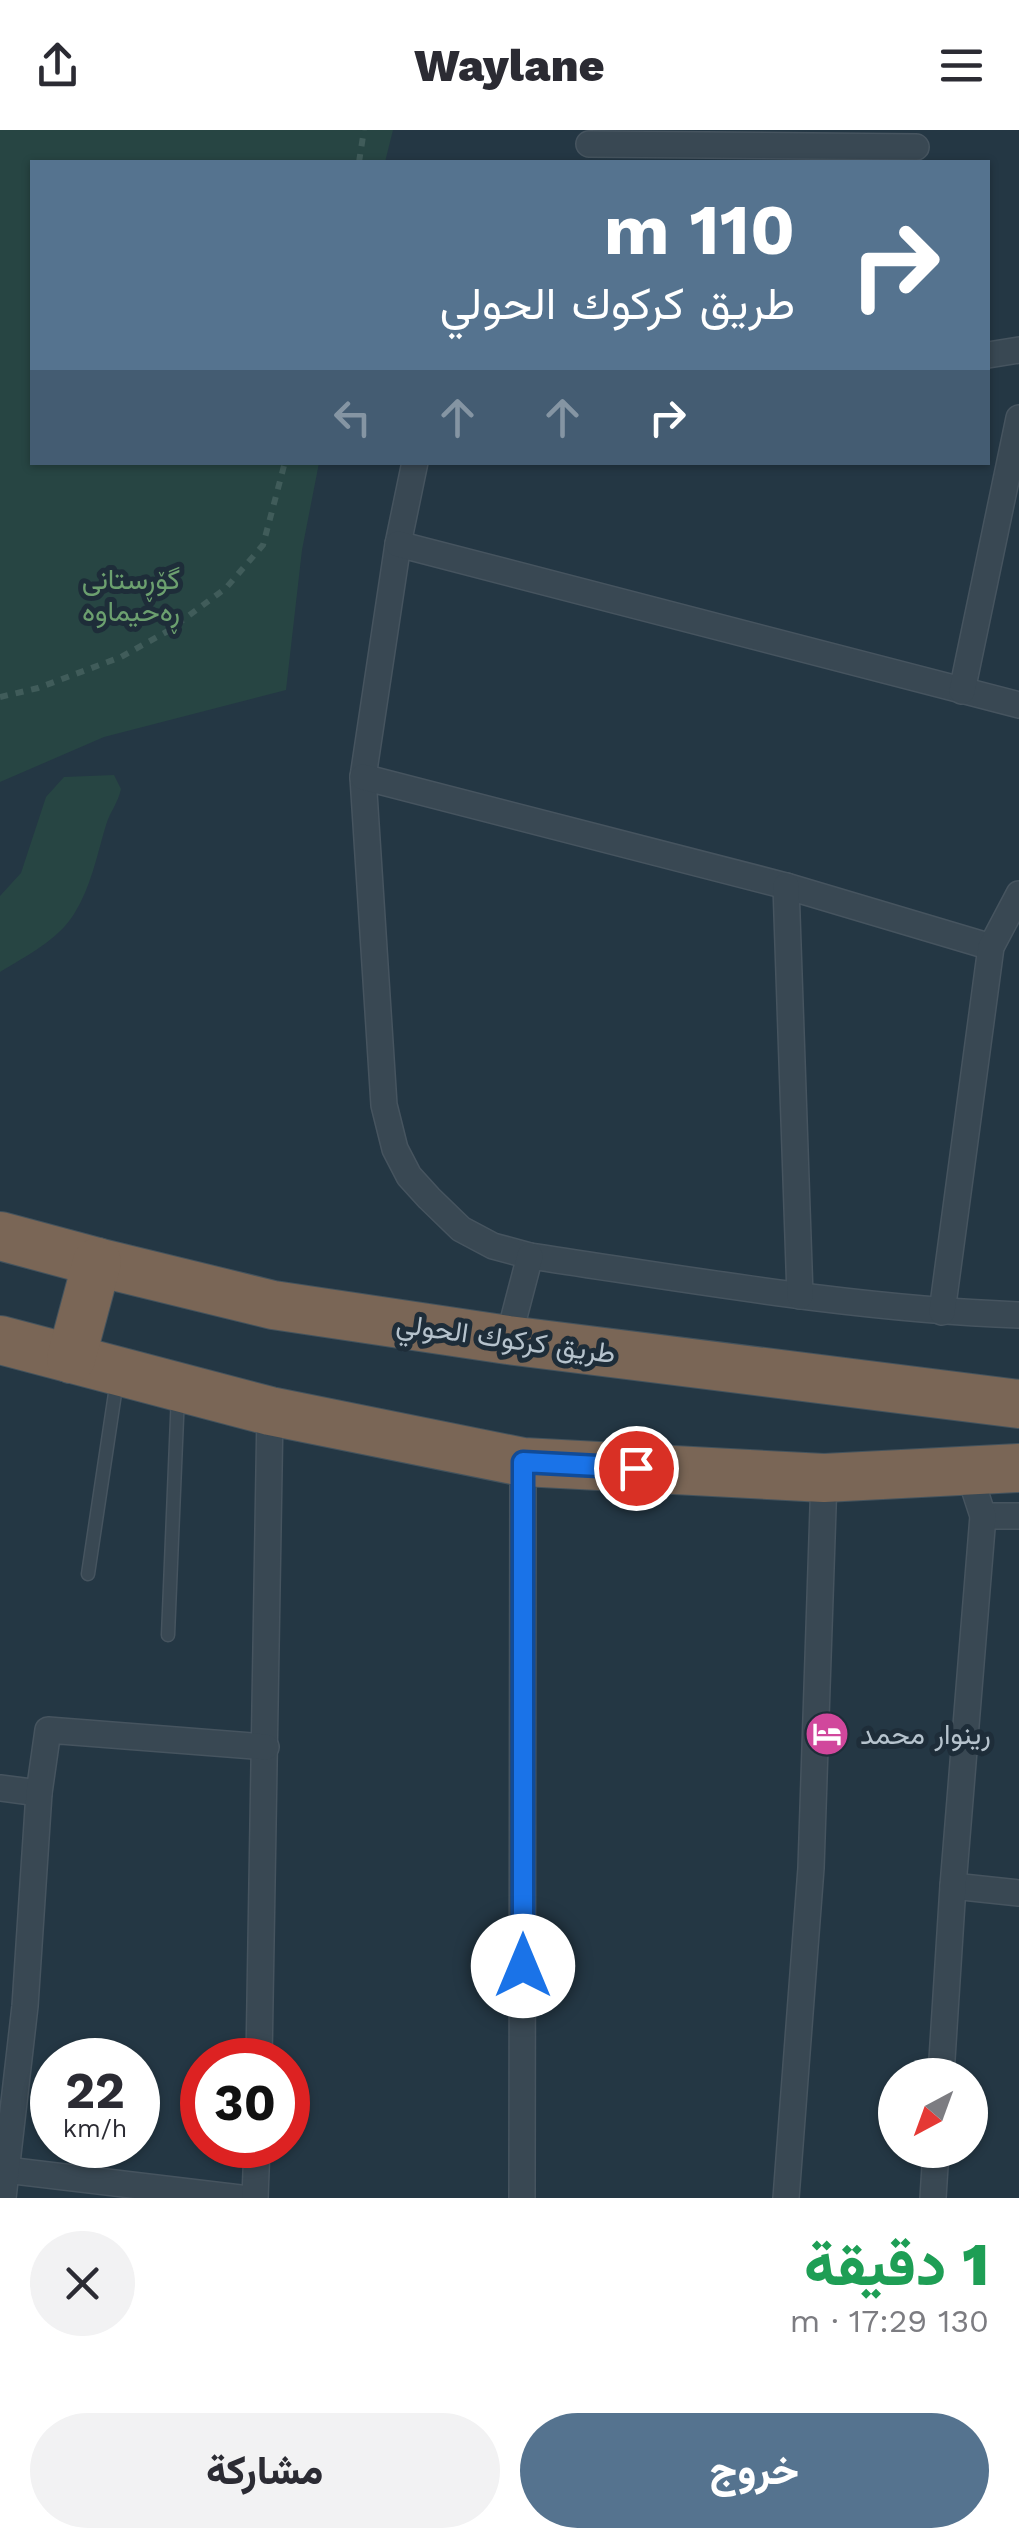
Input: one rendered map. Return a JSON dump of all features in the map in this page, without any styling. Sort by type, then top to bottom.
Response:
[{"type":"highway","name":"طريق كركوك الحولي","points":[[0,1236],[274,1305],[508,1340],[1019,1404]]},
{"type":"highway","points":[[71,1359],[96,1262]]},
{"type":"highway","points":[[0,1340],[270,1411],[523,1462],[824,1478],[1018,1468]]},
{"type":"street","points":[[588,145],[915,147]]},
{"type":"street","points":[[990,355],[1019,350]]},
{"type":"street","points":[[962,691],[1019,418]]},
{"type":"street","points":[[413,465],[363,777],[384,1105],[408,1176],[461,1229],[493,1246],[530,1256],[800,1296],[942,1312],[1019,1315]]},
{"type":"street","points":[[398,544],[1019,705]]},
{"type":"street","points":[[363,777],[786,886],[991,947]]},
{"type":"street","points":[[786,886],[800,1296]]},
{"type":"street","points":[[942,1312],[991,947],[1019,894]]},
{"type":"street","points":[[508,1340],[530,1256]]},
{"type":"street","points":[[259,2038],[270,1411]]},
{"type":"street","points":[[522,2198],[523,1462]]},
{"type":"street","points":[[942,2058],[984,1516],[968,1470]]},
{"type":"street","points":[[786,2198],[812,1868],[824,1478]]},
{"type":"street","points":[[984,1516],[1019,1516]]},
{"type":"street","points":[[3,2198],[26,2006],[39,1793],[48,1730],[266,1747]]},
{"type":"street","points":[[0,1788],[39,1793]]},
{"type":"street","points":[[954,1886],[1019,1894]]},
{"type":"street","points":[[255,2198],[256,2168]]},
{"type":"street","points":[[933,2198],[935,2168]]},
{"type":"street","points":[[6,2170],[240,2198]]},
{"type":"lane","points":[[88,1574],[118,1372]]},
{"type":"lane","points":[[168,1635],[179,1387]]},
{"type":"path","points":[[359,160],[364,130]]},
{"type":"path","points":[[0,697],[38,688],[121,656],[168,631],[226,588],[263,545],[284,465]]},
{"type":"green space","name":"گۆڕستانی ڕەحیماوە","points":[[0,130],[393,130],[386,160],[30,160],[30,465],[319,465],[302,550],[286,690],[104,737],[0,782]]},
{"type":"green space","points":[[114,775],[120,794],[80,904],[50,940],[0,972],[0,896],[21,873],[46,797],[64,777]]},
{"type":"place","name":"رينوار محمد","points":[[827,1734]]},
{"type":"route","points":[[523,1966],[523,1462],[636,1468]]}]
